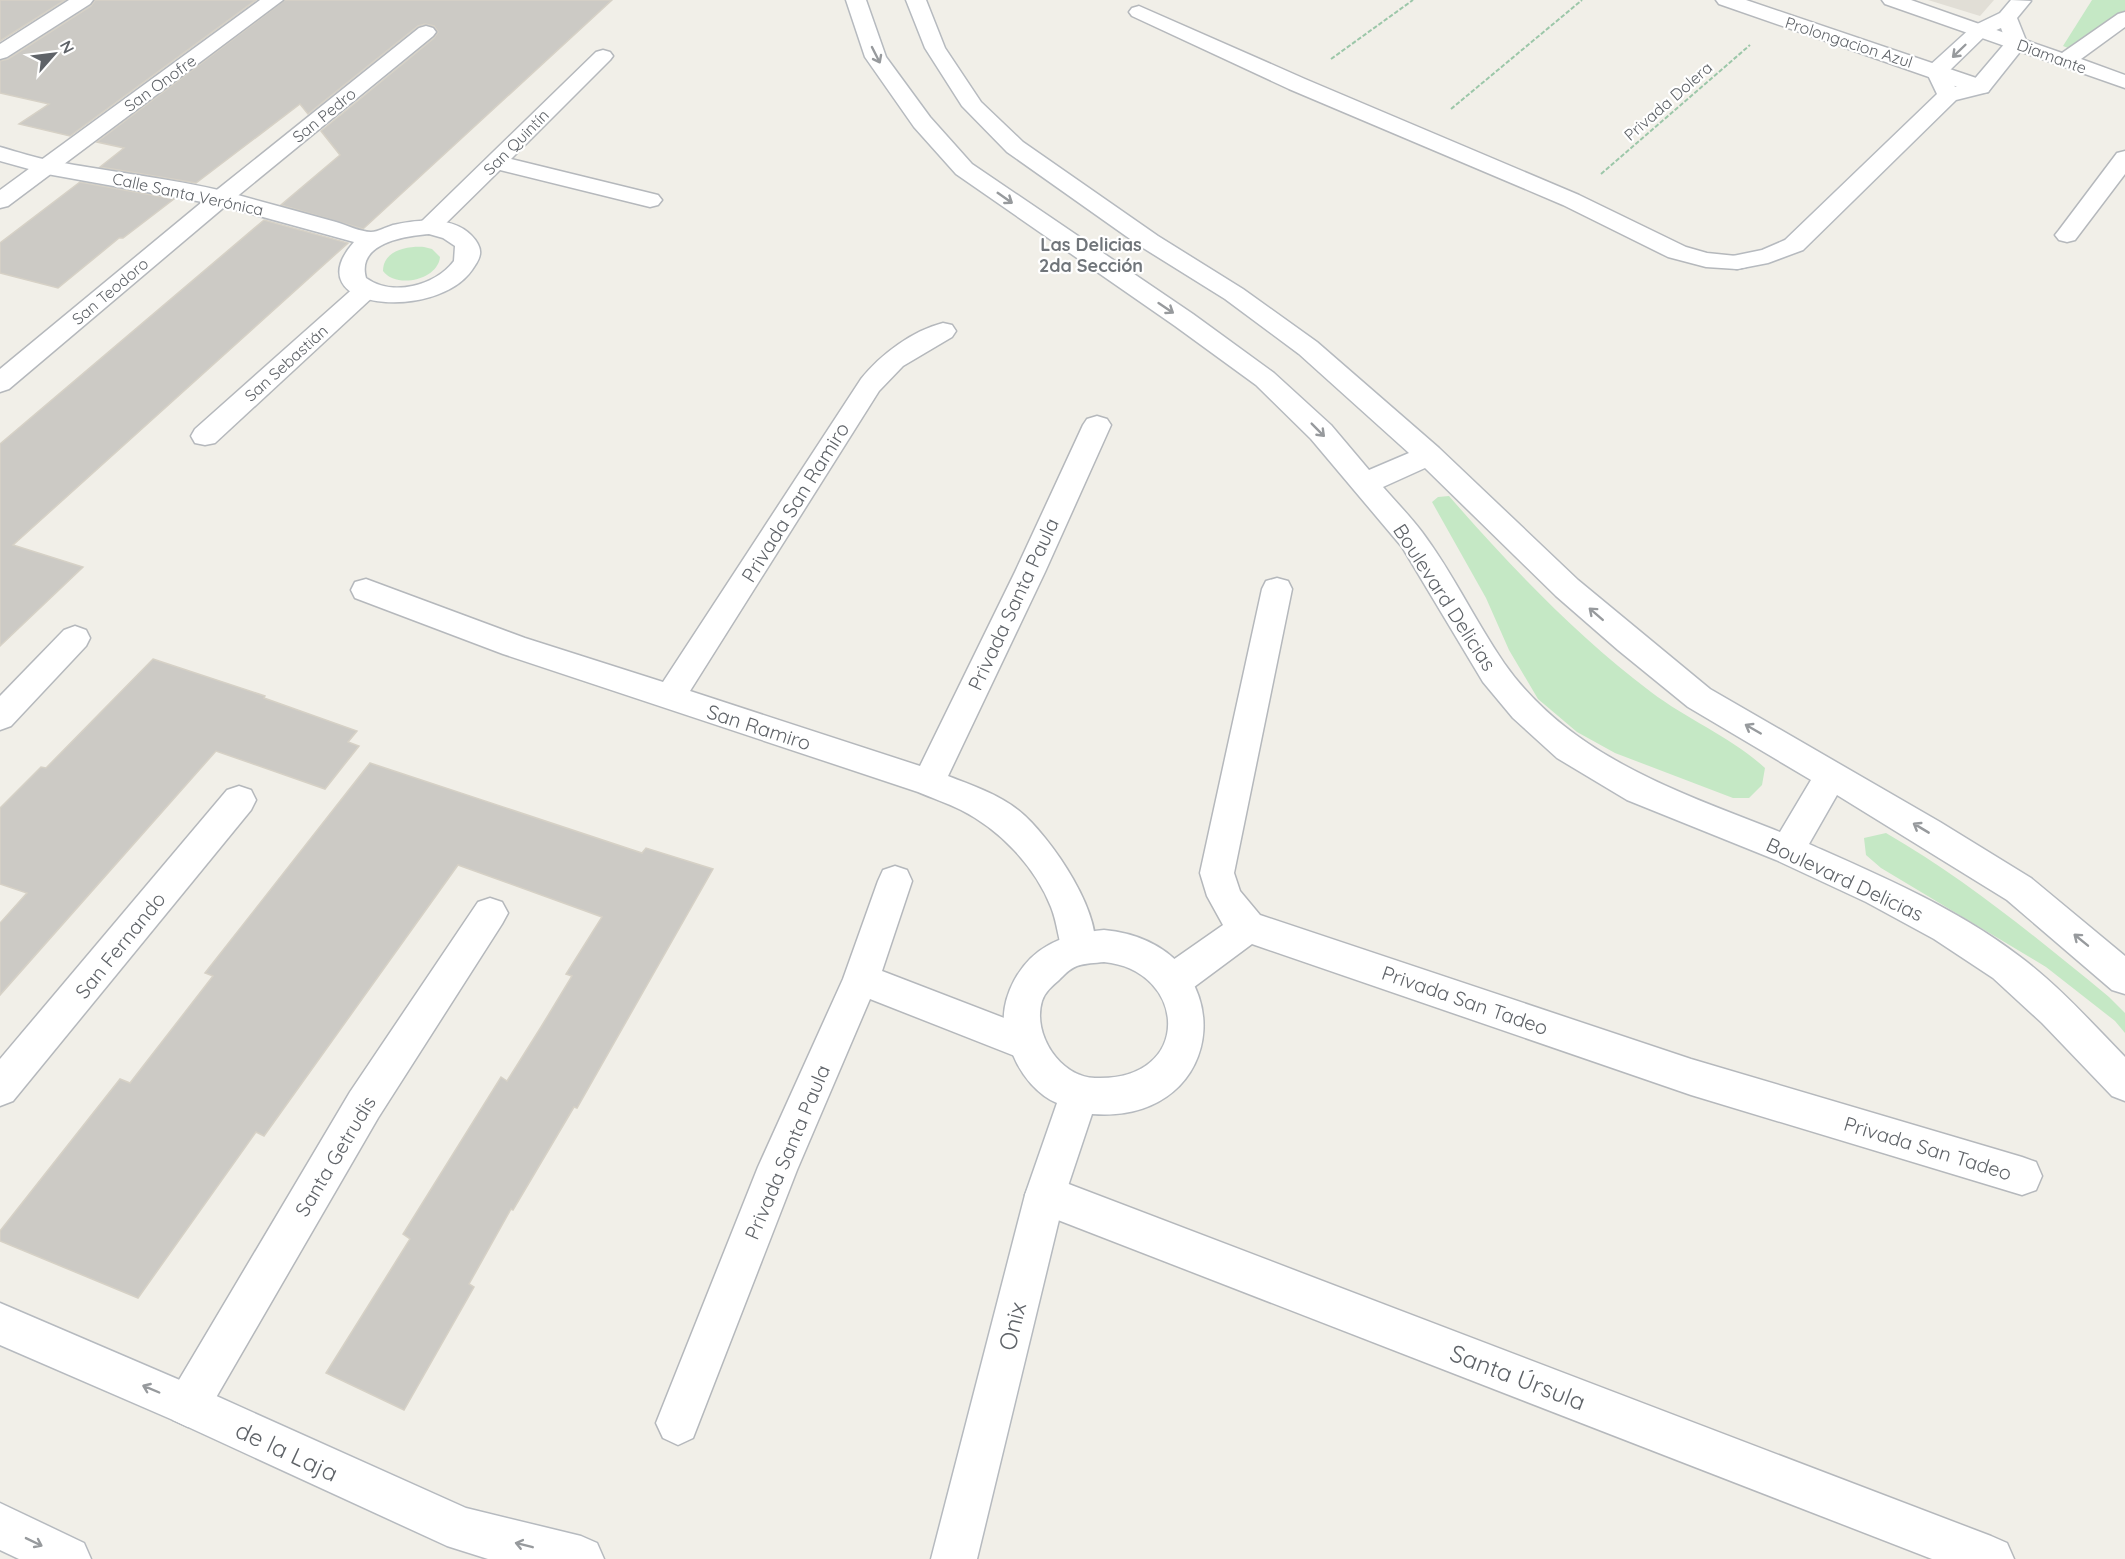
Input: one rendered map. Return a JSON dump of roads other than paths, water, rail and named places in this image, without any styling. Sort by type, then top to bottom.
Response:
[{"type":"street","points":[[0,53],[83,0]]},
{"type":"street","name":"San Onofre","points":[[0,201],[273,0]]},
{"type":"street","name":"Boulevard Delicias","points":[[856,0],[876,57],[922,122],[964,169],[1184,320],[1265,380],[1321,432],[1412,540],[1494,673],[1524,709],[1568,749],[1639,790],[1788,850],[1898,901],[1947,928],[2006,967],[2055,1011],[2125,1083]]},
{"type":"street","points":[[916,0],[935,48],[973,106],[1015,147],[1149,241],[1233,294],[1308,348],[1429,455],[1543,566],[1638,649],[1700,698],[1928,832],[2019,890],[2125,978]]},
{"type":"street","name":"Prolongacion Azul","points":[[1726,0],[1980,87]]},
{"type":"street","name":"Diamante","points":[[1892,0],[2125,82]]},
{"type":"street","points":[[1948,95],[1937,71],[1980,30],[2007,17],[2022,0]]},
{"type":"street","points":[[1139,12],[1297,84],[1571,200],[1677,252],[1706,260],[1737,262],[1768,256],[1794,245],[1948,95],[1980,87],[2017,43],[2007,17]]},
{"type":"street","points":[[2066,60],[2125,18]]},
{"type":"street","name":"San Pedro","points":[[221,198],[426,32]]},
{"type":"street","name":"San Quintín","points":[[429,227],[603,56]]},
{"type":"street","name":"Calle Santa Verónica","points":[[0,154],[47,166],[221,198],[374,240]]},
{"type":"street","points":[[2067,235],[2125,158]]},
{"type":"street","points":[[496,162],[650,200]]},
{"type":"street","name":"San Teodoro","points":[[0,383],[221,198]]},
{"type":"street","points":[[429,227],[446,230],[459,236],[466,244],[468,255],[464,266],[453,277],[429,289],[400,296],[366,290],[355,282],[351,272],[353,261],[361,250],[374,240],[411,228],[429,227]]},
{"type":"street","name":"San Sebastián","points":[[205,436],[366,290]]},
{"type":"street","name":"Privada San Ramiro","points":[[670,697],[870,384],[896,357],[943,331]]},
{"type":"street","name":"Privada Santa Paula","points":[[928,782],[1030,572],[1097,425]]},
{"type":"street","points":[[1364,484],[1429,455]]},
{"type":"street","points":[[1173,981],[1248,927],[1227,903],[1220,888],[1218,873],[1277,589]]},
{"type":"street","name":"San Ramiro","points":[[366,590],[514,646],[928,782],[973,800],[1006,820],[1042,858],[1068,904],[1079,949]]},
{"type":"street","points":[[0,717],[75,638]]},
{"type":"street","points":[[1788,850],[1831,775]]},
{"type":"street","name":"San Fernando","points":[[0,1088],[239,800]]},
{"type":"street","name":"Privada Santa Paula","points":[[678,1423],[778,1167],[861,979],[895,881]]},
{"type":"street","name":"Santa Getrudis","points":[[189,1405],[364,1105],[490,913]]},
{"type":"street","name":"Privada San Tadeo","points":[[1248,927],[1691,1077],[2022,1176]]},
{"type":"street","points":[[1104,946],[1129,949],[1154,962],[1173,981],[1185,1005],[1187,1032],[1179,1057],[1162,1078],[1138,1092],[1109,1099],[1079,1095],[1055,1083],[1037,1065],[1025,1043],[1022,1019],[1026,996],[1030,988],[1038,975],[1056,959],[1079,949],[1104,946]]},
{"type":"street","points":[[861,979],[1025,1043]]},
{"type":"street","name":"Onix","points":[[954,1559],[1045,1195],[1079,1095]]},
{"type":"street","name":"Santa Úrsula","points":[[1045,1195],[1991,1559]]},
{"type":"street","name":"de la Laja","points":[[0,1324],[189,1405],[463,1530],[581,1559]]},
{"type":"street","points":[[0,1526],[68,1559]]},
{"type":"district","name":"Las Delicias 2da Sección","points":[[1091,254]]}]
